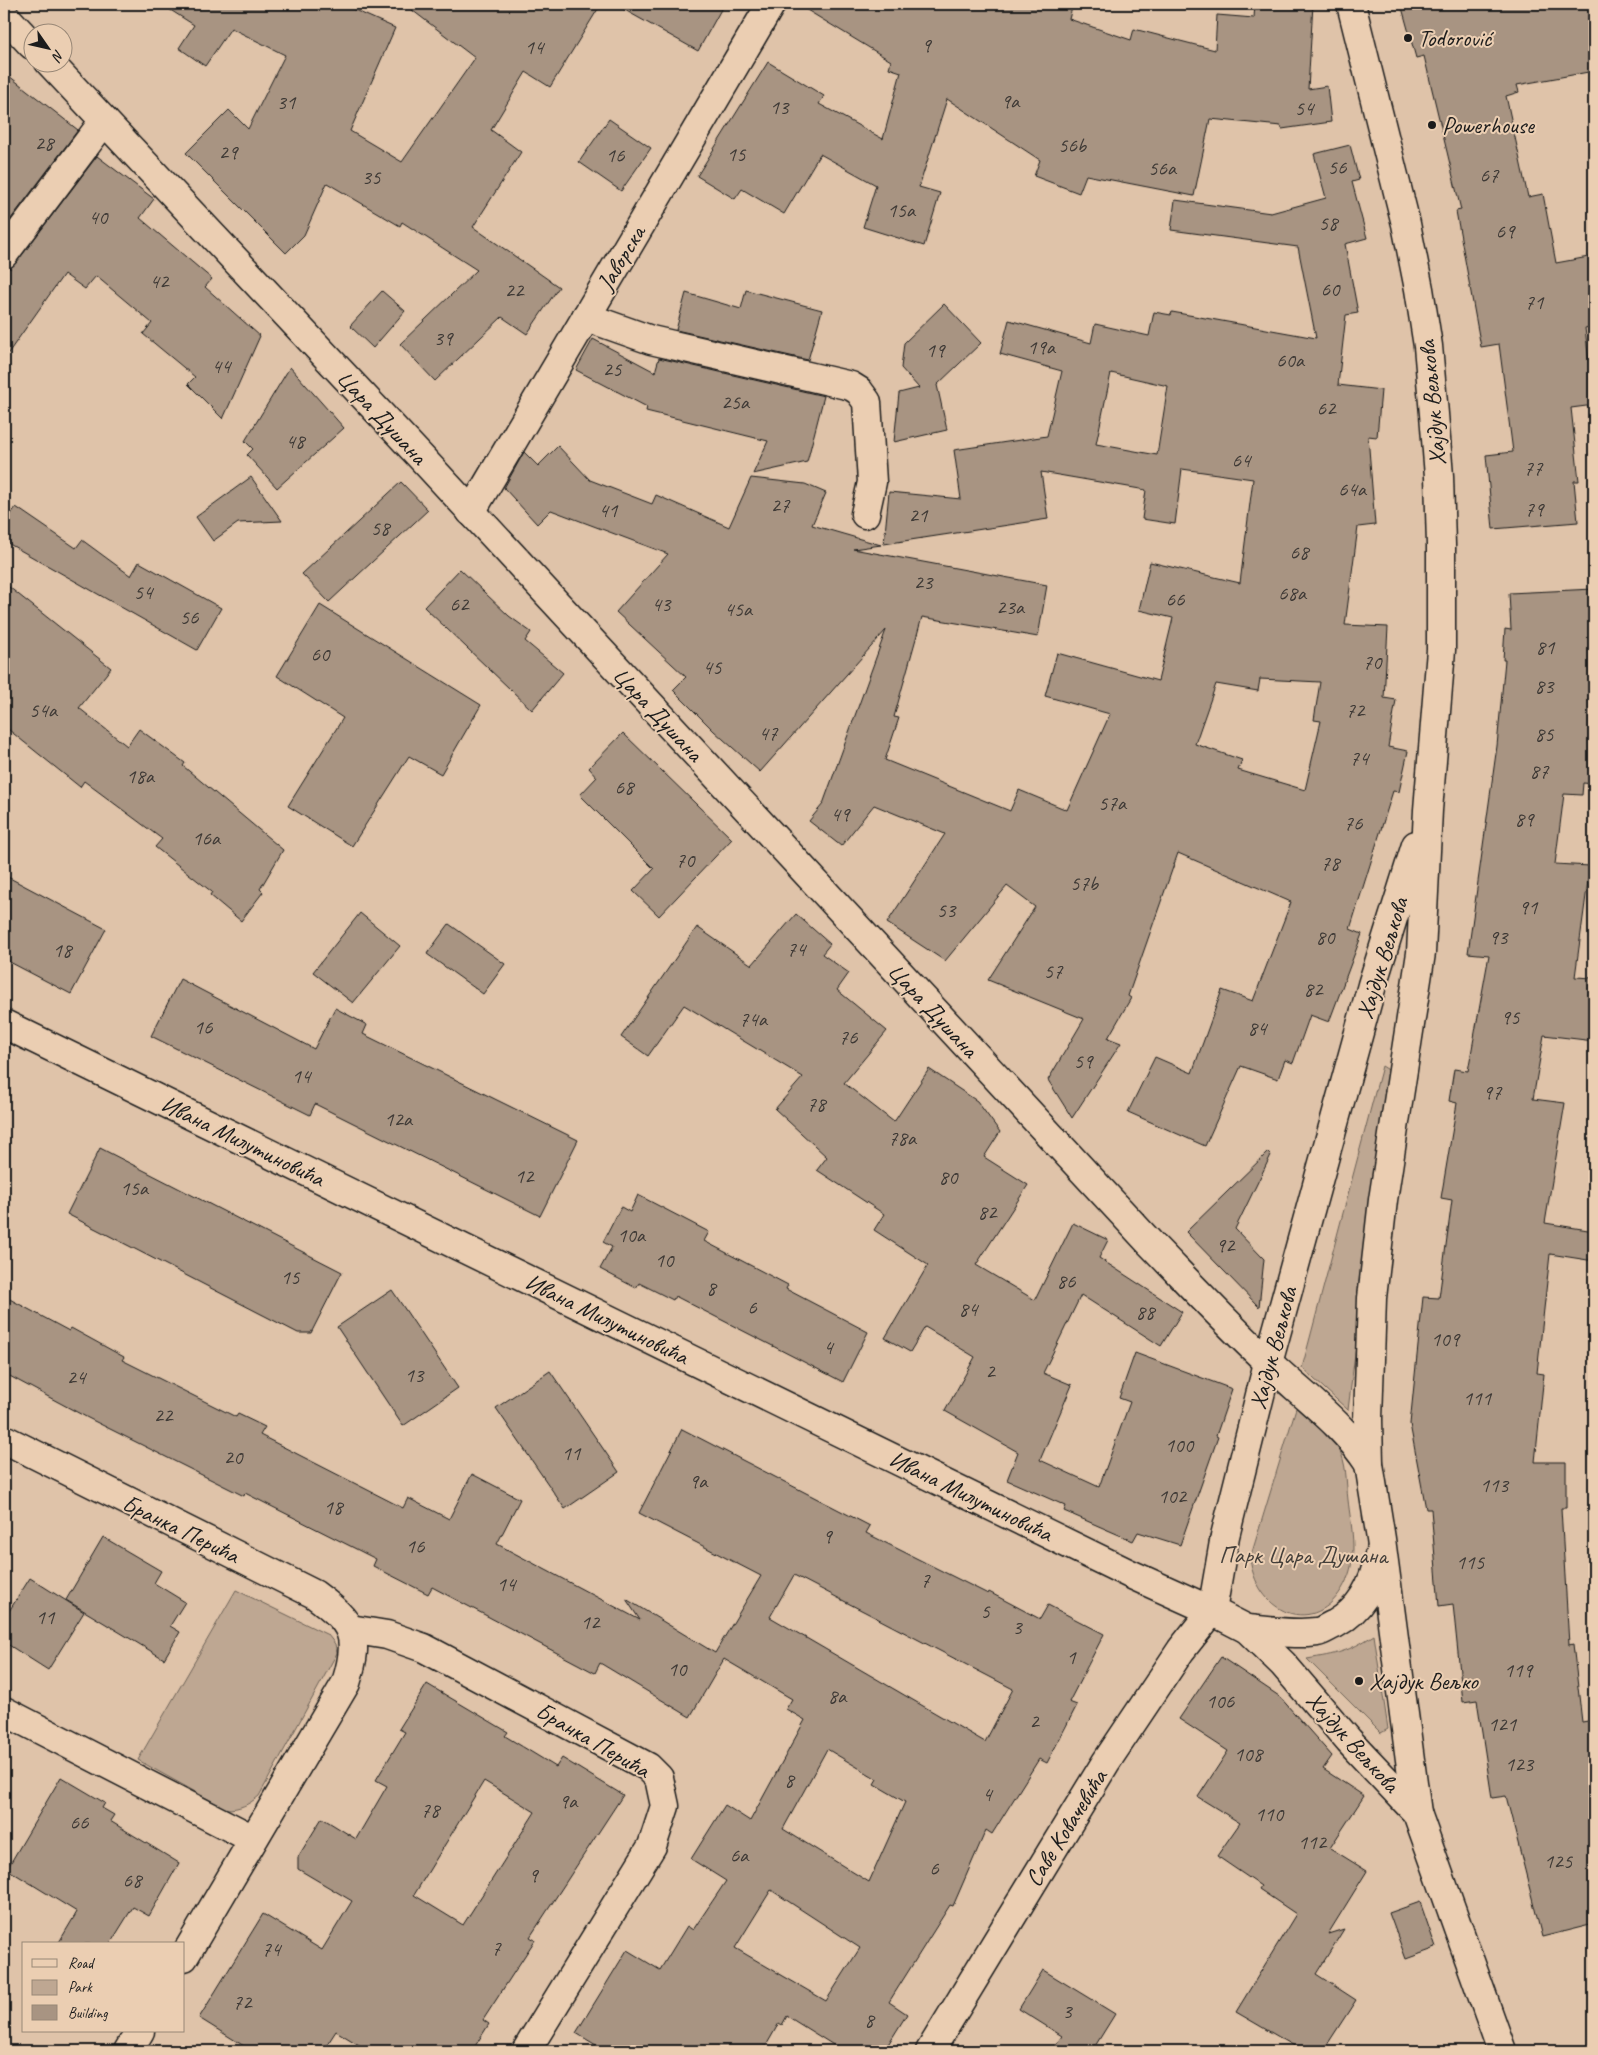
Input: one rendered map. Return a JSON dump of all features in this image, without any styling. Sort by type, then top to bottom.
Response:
[{"type":"street","name":"Јаворска","points":[[471,512],[771,4]]},
{"type":"street","name":"Хајдук Вељкова","points":[[1351,4],[1408,233],[1428,346],[1440,525],[1441,650],[1428,810],[1421,953],[1383,1200],[1372,1298],[1368,1419],[1370,1464],[1418,1813],[1502,2051]]},
{"type":"street","points":[[4,15],[22,34]]},
{"type":"street","name":"Цара Душана","points":[[58,72],[471,512],[1136,1228],[1268,1363],[1345,1432],[1370,1464]]},
{"type":"street","points":[[4,254],[104,121]]},
{"type":"street","points":[[586,318],[651,340],[851,386],[867,402],[872,482],[865,514]]},
{"type":"street","name":"Хајдук Вељкова","points":[[1418,1813],[1349,1741],[1283,1664],[1247,1629],[1212,1611],[1226,1536],[1268,1363],[1372,985],[1428,810]]},
{"type":"street","name":"Ивана Милутиновића","points":[[4,1024],[1130,1574],[1212,1611]]},
{"type":"street","name":"Бранка Перића","points":[[4,1439],[314,1594],[338,1612],[350,1629],[387,1635],[424,1648],[648,1767],[659,1778],[665,1806],[652,1846],[526,2051]]},
{"type":"street","points":[[1247,1629],[1293,1634],[1320,1631],[1342,1620],[1361,1603],[1376,1576],[1381,1539]]},
{"type":"street","name":"Саве Ковачевића","points":[[930,2051],[1106,1762],[1181,1650],[1212,1611]]},
{"type":"street","points":[[185,1955],[346,1683],[353,1655],[350,1629]]},
{"type":"street","points":[[4,1711],[253,1839]]},
{"type":"street","points":[[128,2051],[139,2032]]},
{"type":"green space","points":[[1382,1066],[1390,1071],[1348,1410],[1302,1368]]},
{"type":"green space","name":"Парк Цара Душана","points":[[1296,1408],[1329,1438],[1341,1453],[1346,1473],[1353,1540],[1350,1569],[1347,1579],[1336,1598],[1322,1609],[1307,1615],[1292,1614],[1277,1607],[1265,1595],[1255,1579],[1250,1559]]},
{"type":"green space","points":[[236,1590],[328,1635],[335,1644],[337,1653],[259,1796],[244,1806],[226,1809],[138,1760]]},
{"type":"green space","points":[[1374,1635],[1388,1729],[1381,1733],[1307,1659],[1342,1652]]},
{"type":"building","points":[[161,4],[341,4],[395,28],[350,131],[402,162],[475,58],[404,4],[601,4],[550,87],[526,72],[491,130],[521,152],[473,227],[559,287],[527,334],[502,317],[435,381],[400,344],[477,270],[402,222],[400,226],[327,183],[304,235],[286,253],[186,153],[229,110],[248,129],[285,55],[231,28],[205,66],[179,48],[194,25]]},
{"type":"building","points":[[614,4],[724,4],[698,51]]},
{"type":"building","points":[[797,4],[1073,4],[1069,19],[1131,40],[1134,29],[1215,50],[1217,15],[1254,18],[1255,4],[1313,4],[1308,89],[1327,86],[1331,122],[1282,129],[1281,126],[1210,119],[1194,196],[1086,175],[1079,193],[1034,176],[1040,160],[947,99],[919,187],[940,193],[924,246],[863,227],[876,185],[820,154],[784,214],[742,189],[735,199],[697,176],[768,62],[824,96],[819,104],[883,139],[901,72],[889,68],[891,61]]},
{"type":"building","points":[[1401,4],[1594,4],[1594,71],[1517,85],[1519,92],[1506,96],[1528,197],[1543,194],[1556,263],[1594,256],[1594,326],[1585,328],[1594,405],[1571,408],[1579,481],[1574,481],[1578,522],[1493,529],[1486,455],[1513,452],[1499,344],[1481,347],[1456,211],[1461,210],[1424,56],[1416,58]]},
{"type":"building","points":[[4,72],[78,130],[4,228]]},
{"type":"building","points":[[609,119],[651,148],[621,191],[579,162]]},
{"type":"building","points":[[1350,145],[1359,180],[1352,182],[1367,238],[1345,244],[1358,313],[1346,315],[1338,385],[1381,390],[1377,437],[1368,436],[1375,525],[1358,527],[1345,625],[1388,627],[1384,698],[1396,700],[1388,747],[1408,751],[1399,792],[1393,791],[1350,929],[1362,934],[1329,1022],[1310,1015],[1293,1063],[1285,1060],[1278,1079],[1241,1066],[1205,1146],[1128,1112],[1155,1057],[1192,1073],[1222,990],[1253,1001],[1291,902],[1178,853],[1128,996],[1131,998],[1108,1038],[1121,1043],[1072,1118],[1048,1080],[1084,1019],[988,980],[1035,907],[1007,886],[945,961],[887,923],[945,834],[874,805],[841,846],[809,821],[823,804],[886,630],[760,772],[714,731],[673,690],[686,677],[616,612],[668,554],[551,510],[537,524],[504,488],[524,452],[538,466],[558,446],[590,480],[652,504],[656,495],[729,527],[751,478],[805,484],[826,493],[812,525],[881,545],[853,549],[1047,585],[1038,637],[922,617],[894,717],[899,718],[885,760],[1010,811],[1019,790],[1067,810],[1110,714],[1045,696],[1057,653],[1158,681],[1173,618],[1139,610],[1150,562],[1240,583],[1253,479],[1182,469],[1175,524],[1142,519],[1146,490],[1041,472],[1048,519],[884,544],[889,492],[961,499],[954,450],[1047,436],[1062,371],[1000,354],[1009,320],[1091,343],[1095,324],[1149,336],[1154,312],[1171,315],[1172,312],[1316,338],[1298,247],[1171,230],[1175,200],[1271,213],[1326,198],[1314,154]],"holes":[[[1111,373],[1168,386],[1157,455],[1096,444]],[[1260,679],[1320,682],[1314,720],[1321,721],[1305,790],[1238,770],[1242,760],[1195,744],[1216,684],[1258,691]]]},
{"type":"building","points":[[97,156],[154,199],[140,218],[212,279],[205,287],[260,336],[223,419],[188,384],[195,377],[143,334],[152,323],[96,276],[85,289],[64,274],[4,359],[4,269],[11,268],[16,263]]},
{"type":"building","points":[[746,290],[822,310],[808,360],[676,330],[686,293],[741,309]]},
{"type":"building","points":[[382,291],[405,311],[373,348],[350,326]]},
{"type":"building","points":[[944,304],[981,343],[937,385],[947,430],[894,442],[899,393],[919,388],[901,368],[904,343]]},
{"type":"building","points":[[593,339],[655,372],[659,358],[824,396],[807,462],[753,474],[768,441],[646,411],[647,407],[576,370]]},
{"type":"building","points":[[290,367],[344,428],[277,488],[247,455],[253,449],[245,441]]},
{"type":"building","points":[[251,477],[282,521],[238,523],[213,541],[196,517]]},
{"type":"building","points":[[401,482],[428,510],[329,602],[302,574]]},
{"type":"building","points":[[16,507],[76,548],[82,540],[131,576],[139,562],[221,608],[197,650],[4,541],[4,524]]},
{"type":"building","points":[[460,569],[509,616],[531,632],[525,641],[563,673],[532,710],[424,607]]},
{"type":"building","points":[[4,583],[111,668],[79,708],[127,746],[139,729],[185,763],[183,766],[283,850],[260,889],[263,892],[241,921],[210,895],[212,892],[155,847],[162,839],[84,781],[80,787],[4,726]]},
{"type":"building","points":[[1594,589],[1594,784],[1583,783],[1582,795],[1564,794],[1555,864],[1590,866],[1575,977],[1594,978],[1594,1041],[1544,1035],[1533,1099],[1565,1103],[1545,1223],[1594,1231],[1594,1261],[1550,1254],[1537,1373],[1544,1374],[1535,1462],[1566,1462],[1566,1508],[1561,1508],[1569,1645],[1573,1644],[1582,1722],[1594,1720],[1594,1924],[1542,1937],[1506,1796],[1492,1798],[1477,1700],[1463,1702],[1453,1604],[1439,1606],[1431,1509],[1426,1509],[1410,1424],[1423,1297],[1439,1298],[1452,1200],[1441,1198],[1457,1103],[1449,1101],[1454,1069],[1468,1071],[1489,955],[1468,953],[1497,746],[1505,660],[1503,660],[1505,629],[1511,630],[1509,593]]},
{"type":"building","points":[[320,605],[481,705],[441,774],[409,756],[352,846],[288,806],[343,718],[277,676]]},
{"type":"building","points":[[623,733],[732,839],[659,916],[633,891],[654,869],[580,795],[597,777],[589,768]]},
{"type":"building","points":[[4,875],[106,929],[71,994],[4,959]]},
{"type":"building","points":[[360,913],[400,946],[353,1003],[313,972]]},
{"type":"building","points":[[796,914],[830,944],[822,954],[849,973],[837,990],[887,1031],[844,1083],[894,1122],[929,1069],[977,1101],[1000,1132],[984,1157],[1028,1185],[976,1265],[1035,1300],[1073,1223],[1108,1240],[1099,1258],[1182,1312],[1161,1346],[1081,1295],[1043,1373],[1072,1385],[1040,1460],[1099,1487],[1130,1402],[1119,1398],[1135,1353],[1232,1389],[1216,1436],[1218,1437],[1180,1545],[1138,1532],[1133,1541],[1064,1511],[1066,1506],[1007,1480],[1018,1452],[945,1411],[975,1357],[925,1327],[910,1352],[885,1338],[928,1265],[874,1230],[884,1214],[817,1170],[827,1157],[775,1109],[803,1077],[684,1005],[648,1056],[621,1037],[697,927],[752,965]]},
{"type":"building","points":[[449,924],[505,964],[483,994],[427,954]]},
{"type":"building","points":[[180,979],[314,1049],[335,1008],[367,1025],[363,1034],[578,1140],[540,1216],[315,1104],[310,1115],[151,1036]]},
{"type":"building","points":[[100,1148],[342,1272],[311,1333],[298,1333],[67,1214]]},
{"type":"building","points":[[1268,1152],[1271,1155],[1235,1229],[1264,1259],[1259,1307],[1186,1232]]},
{"type":"building","points":[[638,1195],[709,1232],[704,1241],[788,1285],[786,1289],[868,1332],[843,1382],[675,1296],[673,1300],[639,1283],[636,1288],[600,1269],[612,1247],[603,1242],[621,1207],[630,1212]]},
{"type":"building","points":[[392,1290],[458,1388],[403,1426],[337,1327]]},
{"type":"building","points":[[4,1296],[69,1331],[71,1328],[124,1357],[122,1360],[236,1417],[238,1414],[265,1427],[260,1435],[403,1508],[408,1498],[449,1519],[472,1474],[520,1499],[497,1544],[640,1620],[626,1599],[715,1653],[761,1576],[639,1513],[682,1429],[870,1526],[866,1533],[988,1594],[989,1592],[1040,1619],[1048,1605],[1104,1634],[1069,1702],[1077,1705],[1047,1763],[1039,1759],[992,1834],[986,1830],[953,1906],[950,1905],[889,2002],[907,2014],[884,2051],[843,2051],[787,2016],[782,2025],[779,2023],[763,2051],[606,2051],[576,2033],[627,1950],[660,1970],[687,1926],[693,1930],[726,1881],[691,1859],[725,1805],[750,1821],[805,1720],[786,1709],[792,1699],[724,1659],[690,1717],[600,1663],[595,1673],[432,1587],[428,1594],[373,1566],[376,1559],[245,1493],[244,1496],[88,1418],[4,1373]],"holes":[[[794,1575],[1013,1689],[985,1742],[770,1617]],[[827,1749],[877,1779],[874,1784],[905,1802],[869,1882],[783,1829]],[[771,1890],[860,1948],[826,2001],[735,1948]]]},
{"type":"building","points":[[550,1371],[619,1472],[565,1509],[496,1408]]},
{"type":"building","points":[[103,1537],[161,1571],[154,1583],[185,1602],[170,1626],[180,1632],[164,1659],[66,1600]]},
{"type":"building","points":[[30,1578],[84,1612],[48,1670],[4,1642],[4,1619]]},
{"type":"building","points":[[1221,1657],[1279,1696],[1332,1756],[1323,1769],[1364,1796],[1330,1848],[1367,1871],[1328,1934],[1344,1929],[1316,1974],[1356,2000],[1323,2051],[1303,2051],[1236,2012],[1296,1914],[1259,1889],[1261,1886],[1217,1856],[1240,1823],[1198,1797],[1228,1751],[1179,1719]]},
{"type":"building","points":[[427,1684],[508,1732],[505,1736],[556,1767],[562,1758],[623,1795],[530,1937],[535,1940],[483,2020],[489,2024],[472,2051],[369,2051],[336,2031],[323,2051],[252,2051],[199,2018],[263,1914],[322,1950],[352,1901],[298,1869],[298,1857],[322,1818],[356,1839],[387,1786],[376,1780],[405,1732],[399,1729]],"holes":[[[484,1781],[535,1812],[463,1925],[414,1895]]]},
{"type":"building","points":[[61,1777],[105,1803],[102,1808],[114,1815],[110,1821],[179,1863],[149,1916],[133,1907],[111,1942],[59,1942],[77,1912],[7,1869]]},
{"type":"building","points":[[1420,1902],[1436,1948],[1406,1959],[1389,1913]]},
{"type":"building","points":[[1043,1970],[1115,2014],[1092,2051],[1051,2051],[1062,2036],[1019,2009]]},
{"type":"place","name":"Todorović","points":[[1408,38]]},
{"type":"place","name":"Powerhouse","points":[[1432,125]]},
{"type":"place","name":"Хајдук Вељко","points":[[1359,1681]]}]
